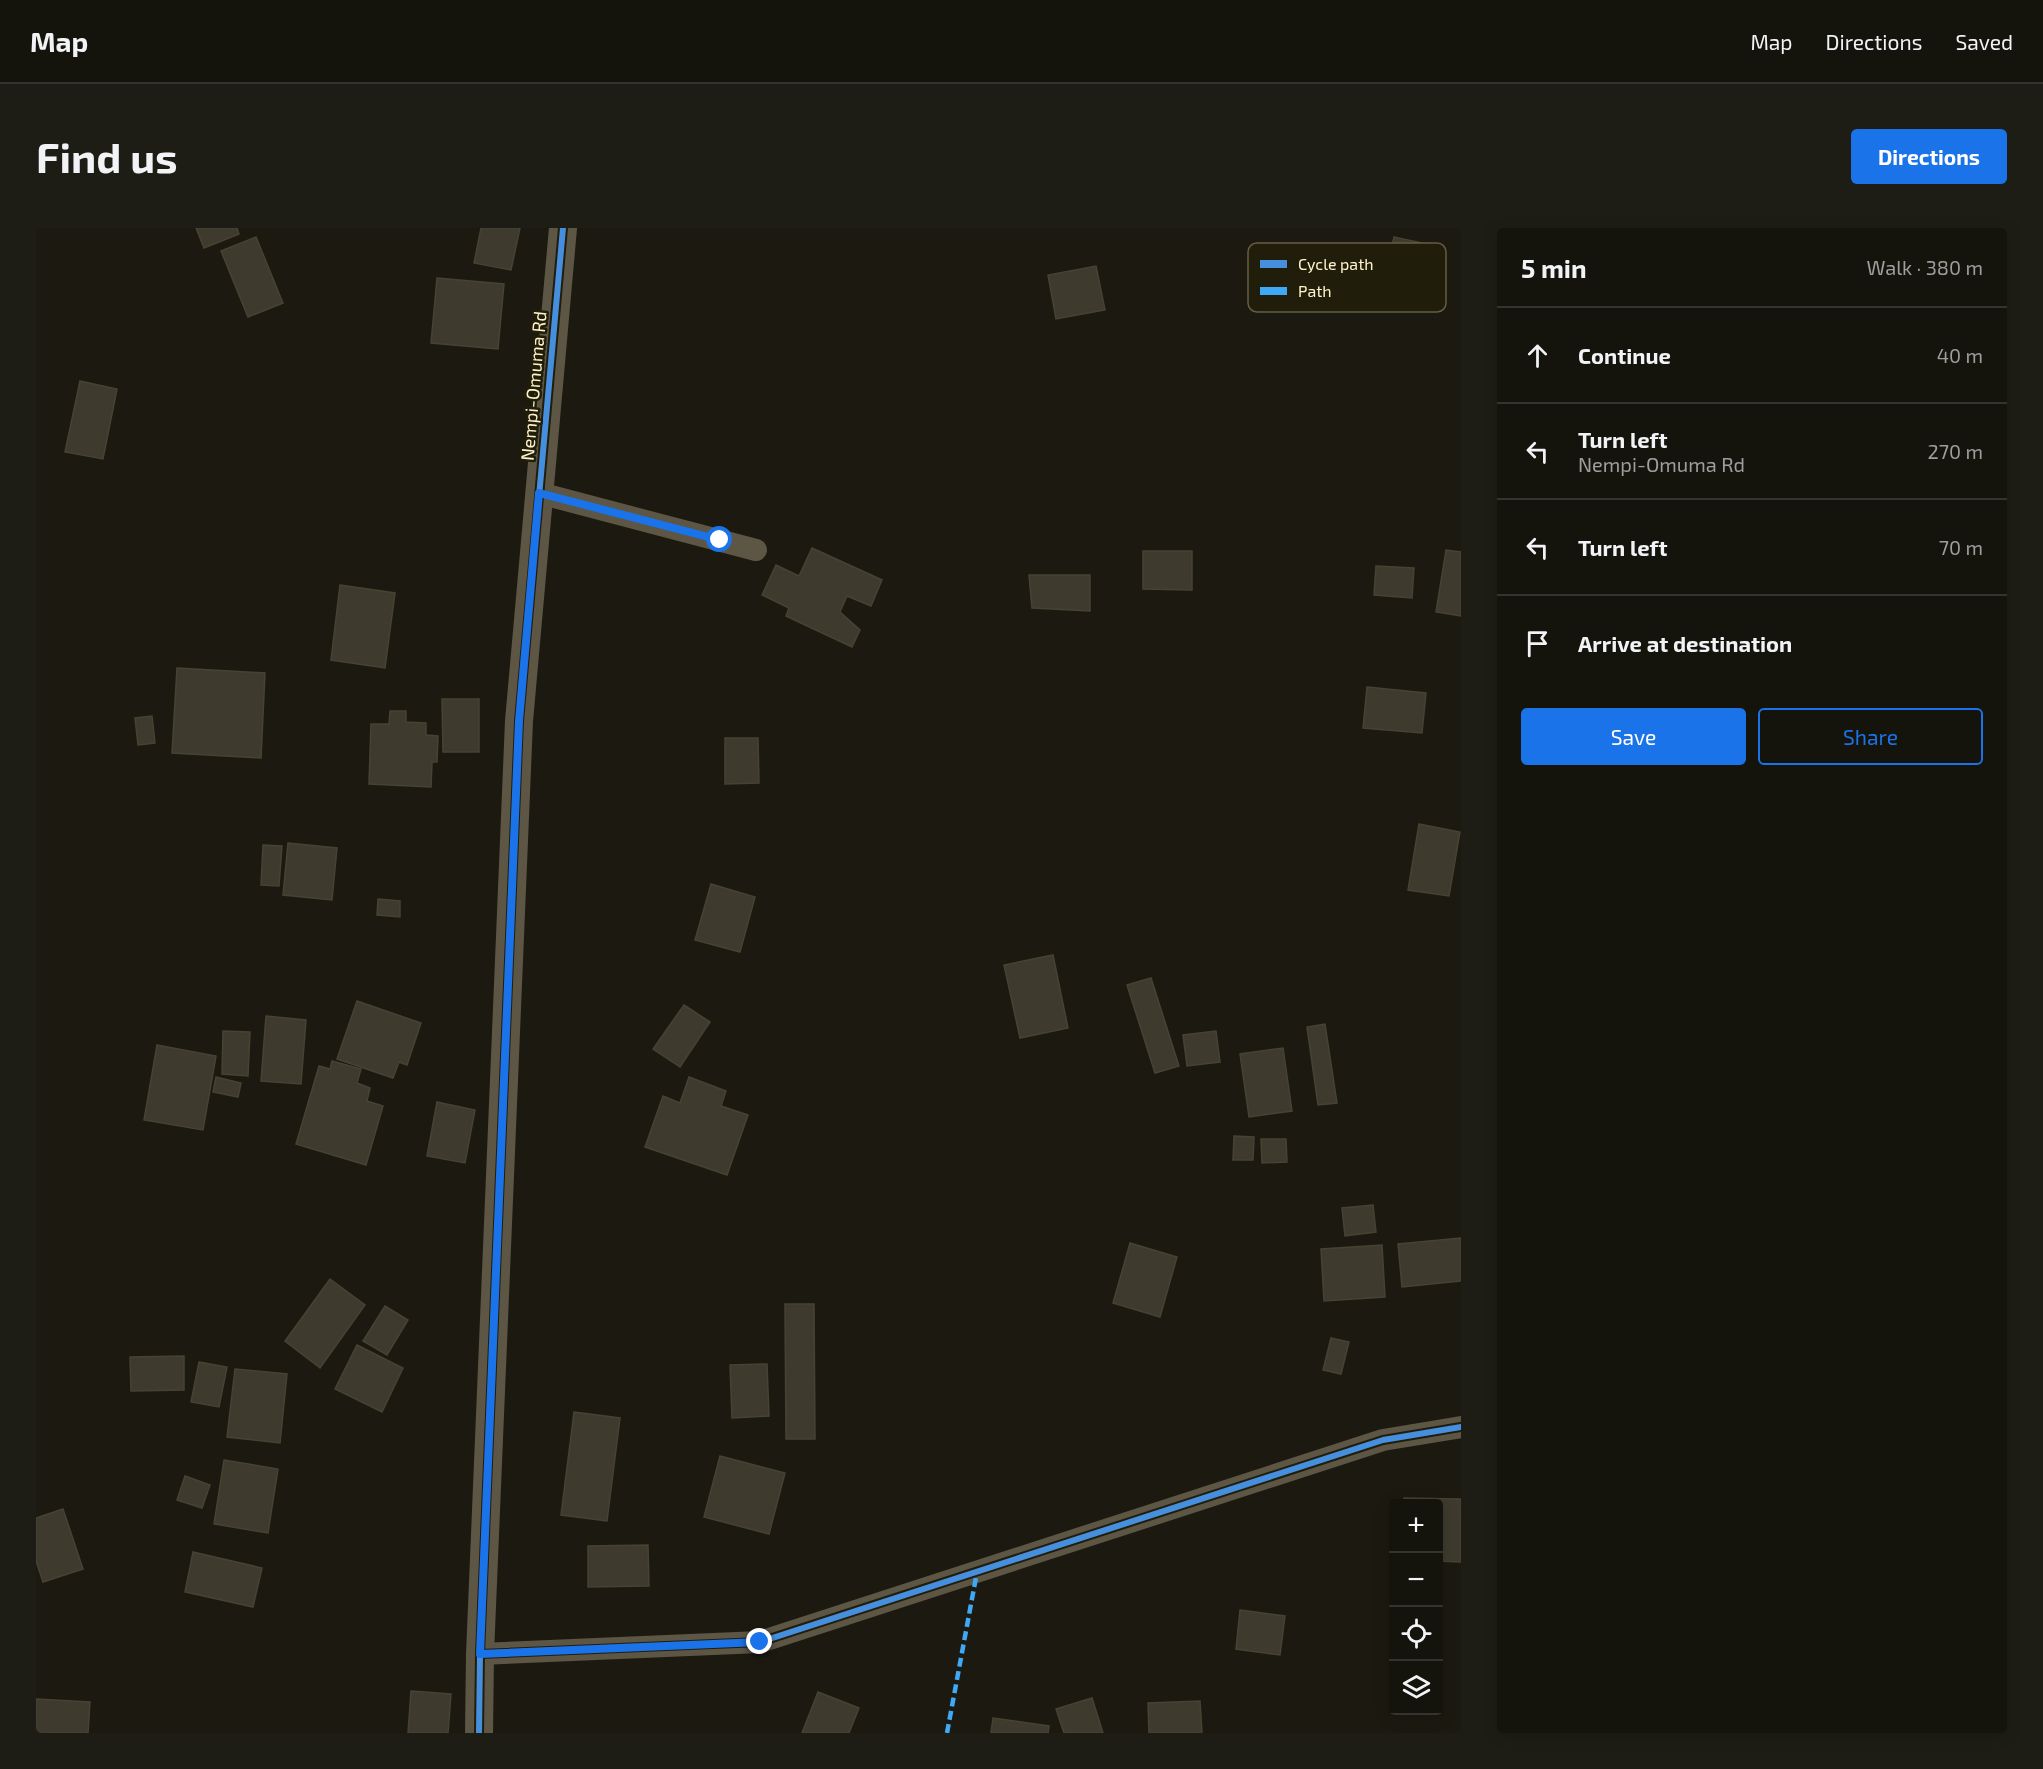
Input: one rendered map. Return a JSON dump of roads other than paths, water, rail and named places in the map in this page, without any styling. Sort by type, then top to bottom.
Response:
[{"type":"street","name":"Nempi-Omuma Rd","points":[[478,1733],[519,721],[563,228]]},
{"type":"street","points":[[539,493],[756,550]]},
{"type":"street","points":[[480,1654],[760,1642],[1383,1440],[1461,1427]]}]
